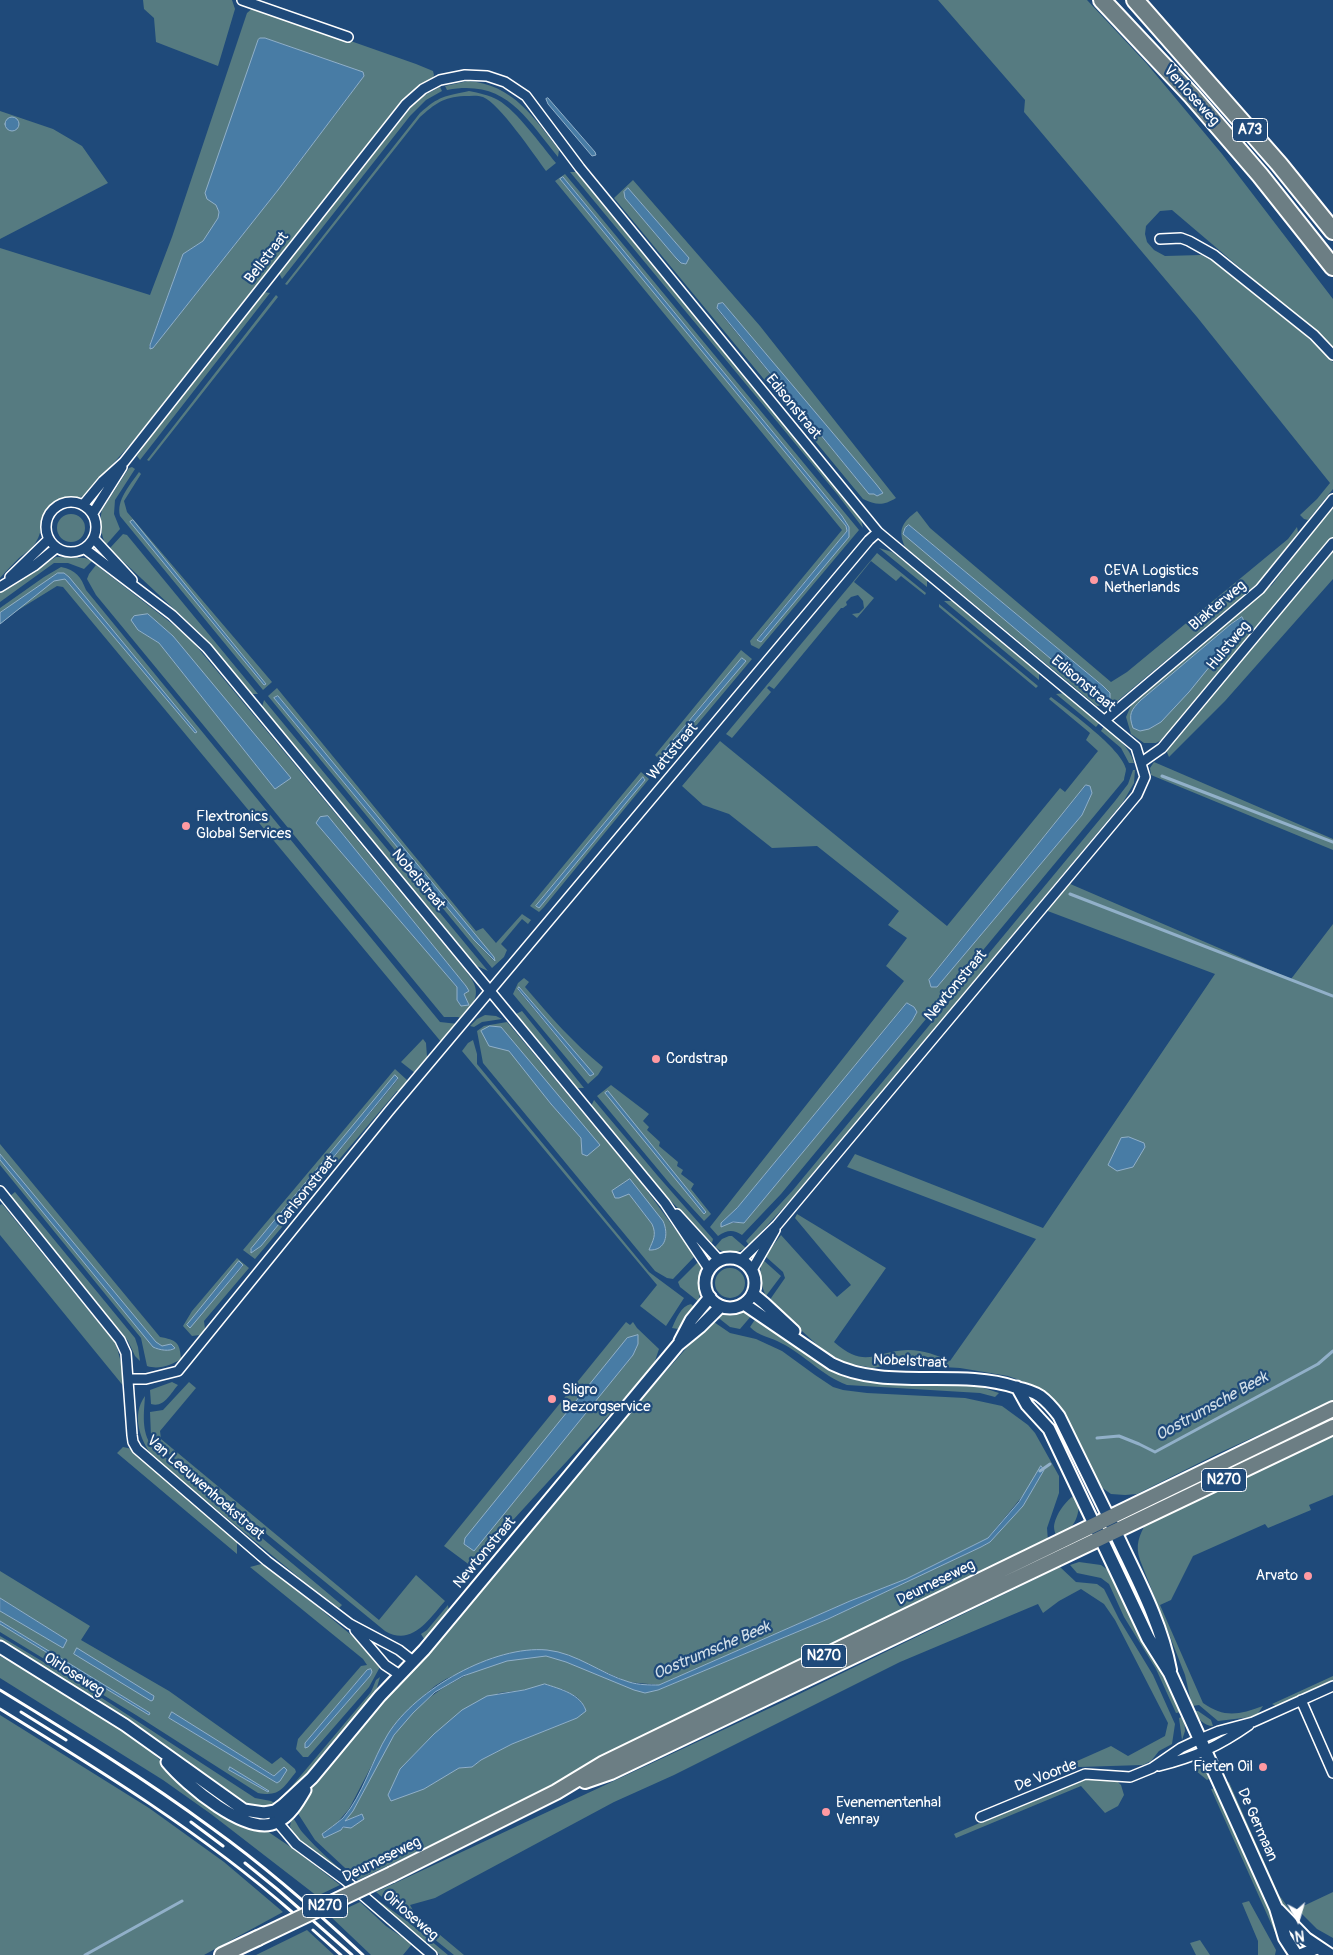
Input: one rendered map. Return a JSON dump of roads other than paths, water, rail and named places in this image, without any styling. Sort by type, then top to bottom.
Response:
[{"type":"highway","name":"Venloseweg","points":[[1102,0],[1198,103],[1260,175],[1333,267]]},
{"type":"highway","name":"Venloseweg","points":[[1135,0],[1279,164],[1333,232]]},
{"type":"main road","name":"Deurneseweg","points":[[222,1955],[392,1874],[556,1792],[604,1763],[1333,1409]]},
{"type":"main road","name":"Deurneseweg","points":[[556,1792],[611,1772],[1333,1428]]},
{"type":"main road","name":"De Germaan","points":[[1109,1518],[1131,1563],[1161,1634],[1170,1673]]},
{"type":"main road","name":"De Germaan","points":[[1094,1524],[1148,1638],[1170,1673],[1276,1908],[1285,1938],[1296,1955]]},
{"type":"main road","name":"De Germaan","points":[[1276,1908],[1316,1952],[1330,1955]]},
{"type":"street","points":[[242,0],[348,37]]},
{"type":"street","name":"Edisonstraat","points":[[440,80],[466,75],[487,76],[504,82],[526,96],[586,176],[878,532],[1136,747],[1142,762]]},
{"type":"street","name":"Bellstraat","points":[[93,514],[124,462],[406,104],[423,89],[440,80]]},
{"type":"street","points":[[1160,239],[1180,238],[1214,255],[1314,335],[1333,355]]},
{"type":"street","name":"Bellstraat","points":[[83,505],[103,481],[124,462]]},
{"type":"street","name":"Blakterweg","points":[[1105,720],[1260,589],[1333,499]]},
{"type":"street","points":[[69,502],[83,505],[93,514],[97,526],[94,539],[85,549],[70,553],[56,548],[48,539],[46,525],[48,518],[56,507],[69,502]]},
{"type":"street","name":"Wattstraat","points":[[491,991],[869,540],[878,532]]},
{"type":"street","points":[[0,587],[48,539]]},
{"type":"street","name":"Nobelstraat","points":[[94,539],[137,586]]},
{"type":"street","name":"Hulstweg","points":[[1142,762],[1162,748],[1333,543]]},
{"type":"street","points":[[0,587],[34,566],[56,548]]},
{"type":"street","name":"Nobelstraat","points":[[85,549],[116,573],[137,586],[207,648],[665,1203],[709,1269]]},
{"type":"street","name":"Newtonstraat","points":[[740,1260],[777,1225],[1137,795],[1145,777],[1142,762]]},
{"type":"street","name":"Carlsonstraat","points":[[129,1379],[146,1379],[178,1371],[389,1111],[491,991]]},
{"type":"street","name":"Van Leeuwenhoekstraat","points":[[0,1191],[120,1340],[126,1353],[133,1442],[137,1449],[267,1561],[350,1624],[399,1650],[413,1661]]},
{"type":"street","name":"Nobelstraat","points":[[665,1203],[688,1224],[720,1260]]},
{"type":"street","name":"Newtonstraat","points":[[752,1270],[771,1239],[777,1225]]},
{"type":"street","points":[[730,1258],[740,1260],[752,1270],[756,1282],[753,1294],[744,1304],[732,1308],[721,1306],[710,1297],[705,1281],[709,1269],[720,1260],[730,1258]]},
{"type":"street","name":"Nobelstraat","points":[[753,1294],[780,1317],[809,1347]]},
{"type":"street","name":"Newtonstraat","points":[[270,1812],[283,1805],[312,1778],[400,1675],[424,1650],[678,1344],[691,1320],[710,1297]]},
{"type":"street","name":"Nobelstraat","points":[[744,1304],[832,1364],[855,1373],[891,1377],[983,1380],[1003,1383],[1039,1395],[1056,1412],[1109,1518]]},
{"type":"street","name":"Newtonstraat","points":[[678,1344],[700,1327],[721,1306]]},
{"type":"street","points":[[1017,1387],[1027,1405],[1049,1429],[1094,1524]]},
{"type":"street","name":"Van Leeuwenhoekstraat","points":[[350,1624],[385,1665],[400,1675]]},
{"type":"street","name":"Oirloseweg","points":[[0,1647],[125,1725],[244,1810],[254,1813],[270,1812],[277,1823],[296,1844],[345,1880],[432,1955]]},
{"type":"street","name":"De Voorde","points":[[1152,1768],[1181,1748],[1200,1739],[1219,1731],[1253,1722],[1333,1686]]},
{"type":"street","points":[[1301,1700],[1333,1772]]},
{"type":"street","name":"De Voorde","points":[[981,1817],[1085,1774],[1130,1777],[1152,1768],[1186,1759],[1224,1742],[1253,1722]]},
{"type":"street","name":"Oirloseweg","points":[[155,1748],[174,1770],[201,1794],[251,1824],[268,1825],[277,1823]]},
{"type":"street","name":"Newtonstraat","points":[[277,1823],[291,1812],[312,1778]]},
{"type":"street","points":[[1300,1955],[1316,1952]]},
{"type":"water","points":[[260,38],[265,38],[363,72],[364,76],[278,190],[153,348],[150,349],[183,254],[203,241],[218,218],[219,212],[216,205],[207,199],[205,193]]},
{"type":"water","points":[[548,98],[596,155],[592,156],[548,104],[546,99]]},
{"type":"water","points":[[9,117],[15,117],[19,124],[15,131],[9,131],[5,127],[5,121]]},
{"type":"water","points":[[563,177],[842,516],[849,527],[849,537],[761,642],[757,640],[847,531],[846,526],[560,179]]},
{"type":"water","points":[[628,188],[689,258],[686,264],[681,263],[676,258],[625,198],[624,192]]},
{"type":"water","points":[[723,303],[883,493],[877,496],[869,494],[717,308],[718,304]]},
{"type":"water","points":[[133,520],[266,684],[264,685],[130,522]]},
{"type":"water","points":[[909,525],[1103,686],[1110,693],[1110,699],[1102,702],[903,534],[905,528]]},
{"type":"water","points":[[58,573],[64,573],[69,577],[197,732],[195,733],[65,579],[54,581],[0,624],[0,613]]},
{"type":"water","points":[[148,614],[173,636],[291,778],[275,789],[159,643],[138,630],[131,620],[134,616]]},
{"type":"water","points":[[1242,617],[1245,623],[1189,692],[1161,722],[1149,729],[1140,731],[1133,728],[1131,712],[1141,700],[1231,624]]},
{"type":"water","points":[[742,658],[746,661],[665,756],[662,754]]},
{"type":"water","points":[[278,696],[494,957],[495,961],[474,940],[274,698]]},
{"type":"water","points":[[643,777],[645,780],[539,908],[536,906]]},
{"type":"water","points":[[1086,785],[1090,786],[1092,793],[1082,815],[937,987],[931,987],[929,980]]},
{"type":"water","points":[[328,816],[466,986],[469,991],[464,994],[469,1005],[461,1006],[457,1000],[457,987],[316,823],[320,817]]},
{"type":"water","points":[[519,987],[594,1074],[590,1076],[518,989]]},
{"type":"water","points":[[907,1003],[914,1007],[917,1012],[912,1021],[744,1223],[733,1222],[721,1227],[721,1223],[737,1208]]},
{"type":"water","points":[[490,1026],[501,1027],[600,1145],[587,1156],[582,1154],[581,1138],[509,1051],[489,1046],[481,1031]]},
{"type":"water","points":[[395,1075],[398,1078],[261,1246],[251,1253],[251,1249]]},
{"type":"water","points":[[608,1091],[706,1212],[704,1214],[605,1093]]},
{"type":"water","points":[[1129,1137],[1144,1143],[1145,1147],[1133,1167],[1117,1171],[1108,1165],[1121,1138]]},
{"type":"water","points":[[0,1154],[156,1342],[162,1346],[171,1344],[175,1348],[164,1350],[153,1347],[0,1160]]},
{"type":"water","points":[[630,1179],[665,1226],[665,1241],[655,1250],[649,1250],[654,1234],[652,1224],[629,1194],[615,1198],[612,1191]]},
{"type":"water","points":[[239,1261],[243,1265],[190,1328],[187,1325]]},
{"type":"water","points":[[638,1335],[638,1344],[633,1355],[474,1551],[464,1544],[465,1538],[627,1338]]},
{"type":"water","points":[[1041,1466],[1044,1470],[1023,1506],[990,1542],[828,1619],[658,1690],[645,1693],[634,1690],[566,1662],[546,1656],[507,1661],[463,1676],[435,1692],[394,1735],[353,1811],[345,1821],[362,1814],[364,1819],[351,1828],[343,1827],[341,1830],[324,1838],[322,1834],[343,1818],[350,1809],[382,1744],[401,1717],[417,1701],[458,1673],[504,1655],[526,1650],[547,1650],[569,1655],[629,1682],[659,1685],[850,1601],[906,1579],[988,1538],[1019,1502]]},
{"type":"water","points":[[0,1598],[67,1640],[63,1648],[0,1611]]},
{"type":"water","points":[[0,1621],[150,1713],[149,1715],[0,1624]]},
{"type":"water","points":[[77,1648],[154,1696],[153,1700],[151,1701],[74,1654]]},
{"type":"water","points":[[371,1669],[370,1676],[308,1747],[305,1748],[305,1743],[367,1670]]},
{"type":"water","points":[[545,1684],[575,1696],[580,1700],[586,1711],[577,1718],[512,1744],[481,1760],[472,1767],[459,1768],[424,1789],[391,1801],[388,1795],[400,1769],[434,1734],[462,1710],[487,1696],[524,1690]]},
{"type":"water","points":[[172,1712],[274,1776],[284,1767],[287,1770],[277,1783],[169,1718]]},
{"type":"water","points":[[230,1767],[269,1791],[229,1770]]},
{"type":"waterway","points":[[1162,776],[1333,842]]},
{"type":"waterway","points":[[1070,894],[1333,996]]},
{"type":"waterway","name":"Oostrumsche Beek","points":[[1097,1438],[1119,1436],[1155,1452],[1318,1364],[1333,1351]]},
{"type":"waterway","name":"Oostrumsche Beek","points":[[1040,1471],[1050,1464]]},
{"type":"waterway","name":"Oostrumsche Beek","points":[[85,1955],[182,1901]]},
{"type":"railway","points":[[0,1690],[134,1774],[187,1810],[290,1889],[363,1955]]},
{"type":"railway","points":[[0,1709],[187,1829],[258,1883],[292,1912]]},
{"type":"railway","points":[[21,1712],[66,1740]]},
{"type":"railway","points":[[191,1822],[223,1846]]},
{"type":"railway","points":[[245,1863],[352,1955]]},
{"type":"railway","points":[[313,1930],[341,1955]]},
{"type":"place","name":"CEVA Logistics Netherlands","points":[[1094,580]]},
{"type":"place","name":"Flextronics Global Services","points":[[186,826]]},
{"type":"place","name":"Cordstrap","points":[[656,1059]]},
{"type":"place","name":"Sligro Bezorgservice","points":[[552,1399]]},
{"type":"place","name":"Arvato","points":[[1308,1576]]},
{"type":"place","name":"Fieten Oil","points":[[1263,1767]]},
{"type":"place","name":"Evenementenhal Venray","points":[[826,1812]]}]
